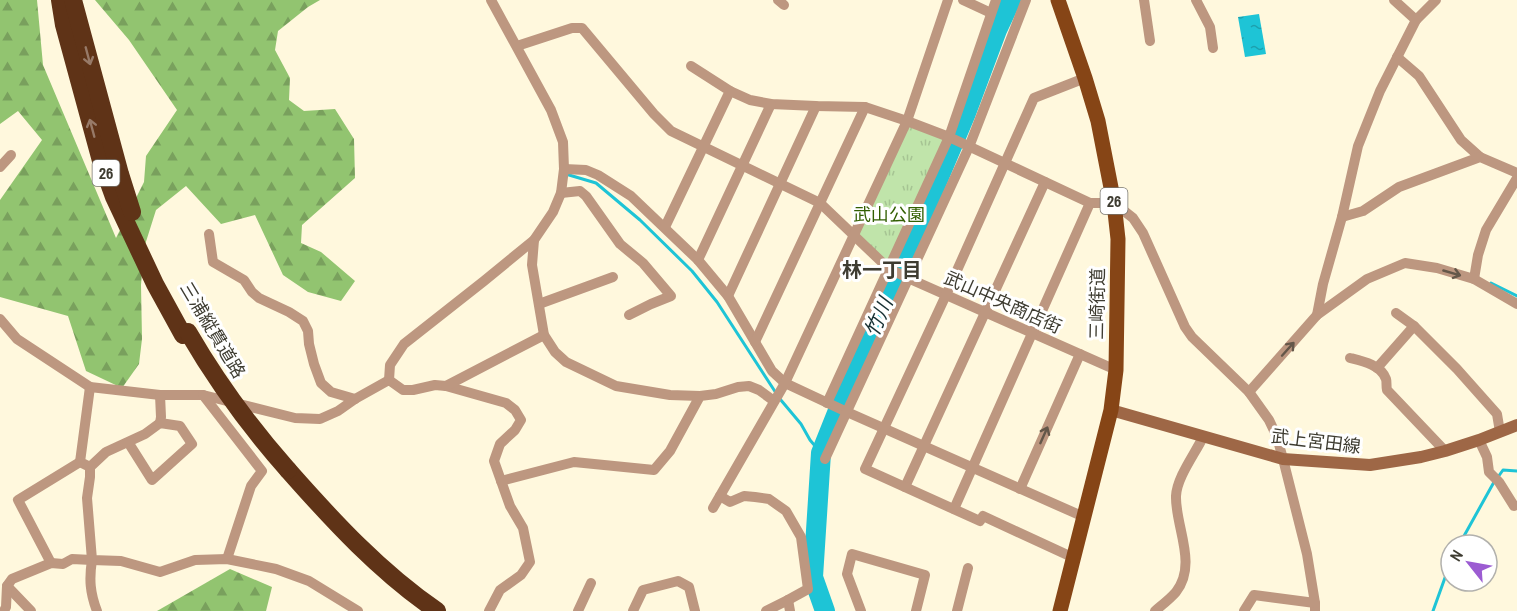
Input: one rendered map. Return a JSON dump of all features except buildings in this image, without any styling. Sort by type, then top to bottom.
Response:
[{"type":"highway","name":"三浦縦貫道路","points":[[60,0],[64,25],[101,161],[114,197],[155,284],[223,399],[250,436],[285,472],[388,573],[437,611]]},
{"type":"highway","name":"三浦縦貫道路","points":[[73,0],[129,204],[142,242],[185,334]]},
{"type":"highway","name":"三浦縦貫道路","points":[[285,472],[308,503],[360,557],[386,581],[425,611]]},
{"type":"main road","name":"三崎街道","points":[[1058,0],[1098,121],[1118,238],[1116,370],[1111,410],[1060,611]]},
{"type":"main road","name":"武上宮田線","points":[[1111,410],[1283,459],[1370,465],[1445,451],[1517,425]]},
{"type":"street","points":[[389,380],[390,365],[404,344],[534,240],[553,212],[561,193],[564,169],[563,142],[551,110],[491,0]]},
{"type":"street","points":[[713,508],[785,383],[854,236],[907,121],[948,0]]},
{"type":"street","points":[[963,0],[991,13]]},
{"type":"street","points":[[827,403],[949,137],[996,0]]},
{"type":"street","points":[[825,459],[969,147],[1026,0]]},
{"type":"street","points":[[1144,0],[1150,41]]},
{"type":"street","points":[[1196,0],[1210,27],[1213,48]]},
{"type":"street","points":[[1394,0],[1416,20]]},
{"type":"street","points":[[1317,315],[1358,146],[1380,91],[1416,20],[1436,0]]},
{"type":"street","points":[[517,46],[572,28],[582,28],[671,131],[820,202]]},
{"type":"street","points":[[1397,57],[1419,76],[1461,140],[1480,158],[1517,173]]},
{"type":"street","points":[[691,66],[730,91],[750,100],[771,104],[865,107],[907,121],[949,137],[1090,203],[1114,204],[1133,218],[1143,233],[1185,327],[1192,337],[1249,392],[1269,420],[1277,437],[1307,554],[1315,607],[1254,595],[1244,611]]},
{"type":"street","points":[[1074,558],[984,516],[980,520],[865,469],[1034,98],[1085,78]]},
{"type":"street","points":[[665,227],[730,91]]},
{"type":"street","points":[[698,260],[771,104]]},
{"type":"street","points":[[728,296],[816,106]]},
{"type":"street","points":[[755,342],[865,107]]},
{"type":"street","points":[[0,167],[11,155]]},
{"type":"street","points":[[1341,217],[1363,211],[1399,187],[1480,158]]},
{"type":"street","points":[[564,169],[586,170],[598,175],[631,195],[665,227],[698,260],[728,296],[772,371],[785,383],[1084,517]]},
{"type":"street","points":[[1474,279],[1478,255],[1486,230],[1517,178]]},
{"type":"street","points":[[905,487],[1045,182]]},
{"type":"street","points":[[561,193],[580,191],[586,196],[620,244],[643,263],[671,296],[629,315]]},
{"type":"street","name":"武山中央商店街","points":[[820,202],[888,268],[1116,370]]},
{"type":"street","points":[[954,509],[1090,203]]},
{"type":"street","points":[[209,234],[213,262],[244,280],[259,298],[303,321],[308,330],[309,344],[321,383],[331,392],[355,399]]},
{"type":"street","points":[[534,240],[532,265],[544,335],[555,352],[566,362],[616,386],[700,396],[749,386],[774,401]]},
{"type":"street","points":[[1249,392],[1317,315],[1367,279],[1405,263],[1437,268],[1474,279],[1517,304]]},
{"type":"street","points":[[539,304],[612,277]]},
{"type":"street","points":[[1396,313],[1414,326],[1497,414],[1500,432]]},
{"type":"street","points":[[0,319],[17,339],[90,387],[159,395],[203,396],[296,418],[320,419],[338,411],[389,380]]},
{"type":"street","points":[[1377,368],[1414,326]]},
{"type":"street","points":[[446,386],[544,335]]},
{"type":"street","points":[[1020,489],[1080,354]]},
{"type":"street","points":[[1350,358],[1377,368],[1386,378],[1387,390],[1445,451]]},
{"type":"street","points":[[389,380],[403,390],[435,385],[446,386],[506,403],[515,410],[521,420],[515,430],[500,444],[494,461],[510,506],[523,528],[530,562],[521,574],[500,590],[489,611]]},
{"type":"street","points":[[90,387],[85,464],[90,477],[87,498],[92,560],[89,579],[92,599],[97,611]]},
{"type":"street","points":[[51,563],[18,500],[106,452],[145,434],[160,423],[162,417],[159,395]]},
{"type":"street","points":[[203,396],[262,471],[251,486],[227,559]]},
{"type":"street","points":[[501,481],[574,462],[654,470],[670,451],[700,396]]},
{"type":"street","points":[[128,442],[152,480],[192,444],[180,426],[160,423]]},
{"type":"street","points":[[1155,611],[1176,592],[1182,582],[1186,560],[1176,497],[1178,482],[1203,437]]},
{"type":"street","points":[[1479,440],[1487,457],[1489,472],[1499,482],[1514,506]]},
{"type":"street","points":[[720,496],[730,502],[744,496],[769,499],[786,511],[801,537],[808,589],[789,606],[766,611]]},
{"type":"street","points":[[861,611],[847,574],[852,554],[925,575],[916,611]]},
{"type":"street","points":[[4,611],[7,586],[12,579],[51,563],[63,564],[72,560],[121,561],[160,572],[195,560],[227,559],[276,569],[309,581],[358,611]]},
{"type":"street","points":[[957,611],[968,568]]},
{"type":"street","points":[[633,611],[644,590],[678,581],[689,587],[695,611]]},
{"type":"street","points":[[578,611],[591,583]]},
{"type":"street","points":[[7,586],[31,611]]},
{"type":"green space","points":[[0,0],[37,0],[43,65],[116,238],[144,182],[146,156],[177,110],[129,40],[95,0],[320,0],[278,31],[275,50],[290,78],[289,100],[304,111],[335,109],[354,139],[355,178],[302,225],[301,243],[321,252],[355,281],[341,301],[308,292],[283,275],[255,215],[221,224],[186,186],[156,210],[144,248],[141,285],[142,339],[139,364],[122,388],[86,371],[68,316],[0,297],[0,200],[42,140],[18,111],[0,124]]},
{"type":"green space","name":"武山公園","points":[[907,121],[949,137],[888,268],[854,235]]},
{"type":"green space","points":[[230,569],[272,587],[266,611],[157,611]]},
{"type":"water","points":[[1259,14],[1266,54],[1245,57],[1238,17]]},
{"type":"waterway","name":"竹川","points":[[825,611],[813,577],[821,453],[966,113],[997,30],[1011,0]]},
{"type":"waterway","points":[[569,175],[596,183],[640,220],[692,271],[717,302],[776,393]]},
{"type":"waterway","points":[[1491,283],[1517,296]]},
{"type":"waterway","points":[[780,399],[821,453]]},
{"type":"waterway","points":[[1498,477],[1503,470],[1517,471]]},
{"type":"waterway","points":[[1466,533],[1494,482]]},
{"type":"waterway","points":[[1433,611],[1439,593]]},
{"type":"district","name":"林一丁目","points":[[882,269]]}]
